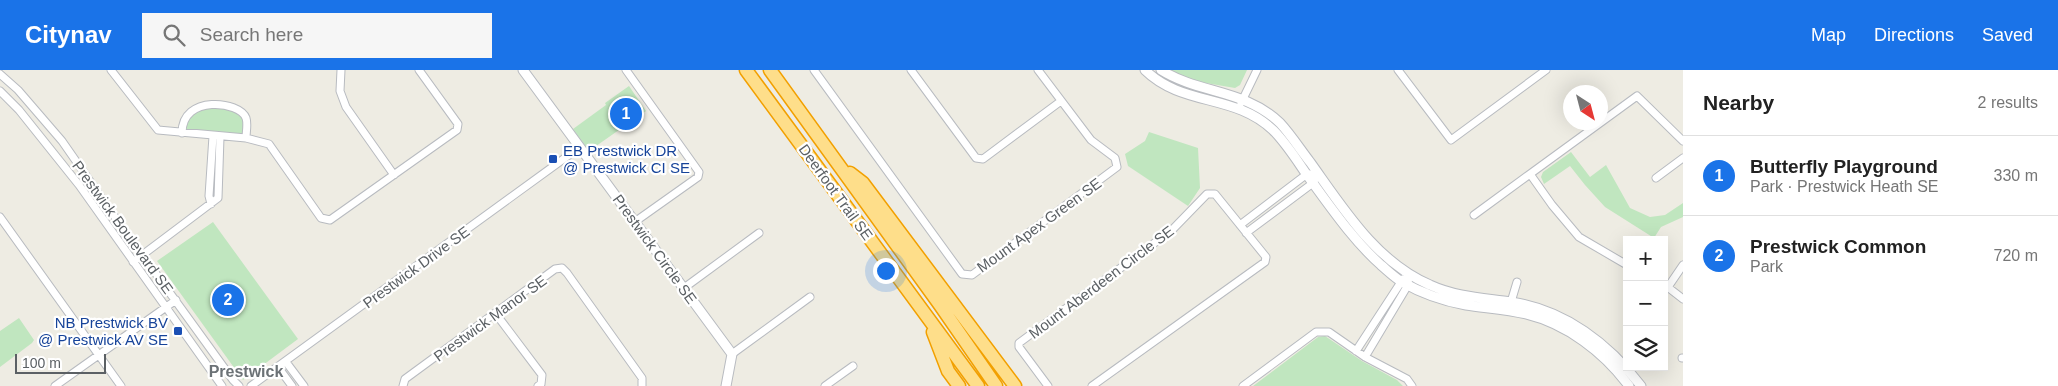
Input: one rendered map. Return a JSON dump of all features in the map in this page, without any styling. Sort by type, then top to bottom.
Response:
[{"type":"highway","name":"Deerfoot Trail SE","points":[[746,70],[978,386]]},
{"type":"highway","name":"Deerfoot Trail SE","points":[[770,70],[996,386]]},
{"type":"highway","points":[[835,160],[863,183],[1015,386]]},
{"type":"highway","points":[[925,314],[948,371],[959,386]]},
{"type":"street","points":[[111,70],[158,130],[217,137],[246,138],[269,144],[321,218],[330,220],[457,130],[458,124],[419,70]]},
{"type":"street","points":[[341,70],[340,91],[346,107],[394,175]]},
{"type":"street","name":"Prestwick Circle SE","points":[[523,70],[636,221],[732,354]]},
{"type":"street","points":[[626,70],[699,172],[698,177],[636,221]]},
{"type":"street","name":"Mount Apex Green SE","points":[[814,70],[962,274],[972,275],[1118,167],[1115,158],[1091,140],[1038,70]]},
{"type":"street","points":[[912,70],[976,158],[983,159],[1062,101]]},
{"type":"street","points":[[1145,70],[1168,88],[1187,95],[1239,108],[1252,114],[1272,129],[1285,143],[1348,230],[1369,254],[1404,283],[1437,297],[1463,304],[1525,313],[1549,322],[1580,339],[1604,357],[1629,386]]},
{"type":"street","points":[[1160,70],[1188,84],[1218,90],[1243,99],[1280,123],[1376,248],[1397,267],[1443,290],[1484,300],[1511,302],[1533,307],[1574,324],[1611,351],[1642,386]]},
{"type":"street","points":[[1239,108],[1258,70]]},
{"type":"street","points":[[1398,70],[1451,140],[1546,70]]},
{"type":"street","name":"Prestwick Boulevard SE","points":[[0,74],[18,90],[62,141],[239,386]]},
{"type":"street","name":"Prestwick Boulevard SE","points":[[0,91],[47,143],[222,386]]},
{"type":"street","points":[[1474,216],[1638,96],[1683,141]]},
{"type":"street","points":[[182,133],[184,117],[190,111],[199,106],[212,104],[232,108],[243,113],[246,118],[246,138]]},
{"type":"street","points":[[133,262],[211,204],[209,196],[217,137]]},
{"type":"street","name":"Prestwick Drive SE","points":[[251,386],[580,147]]},
{"type":"street","points":[[1656,178],[1683,158]]},
{"type":"street","points":[[1240,224],[1307,174],[1318,174]]},
{"type":"street","points":[[1246,233],[1313,183],[1318,174]]},
{"type":"street","points":[[1530,174],[1552,205],[1579,237],[1623,263]]},
{"type":"street","name":"Mount Aberdeen Circle SE","points":[[1048,386],[1019,347],[1019,343],[1172,230],[1207,194],[1215,194],[1266,257],[1265,262],[1092,386]]},
{"type":"street","points":[[0,217],[121,386]]},
{"type":"street","points":[[684,288],[759,233]]},
{"type":"street","points":[[1668,284],[1683,265]]},
{"type":"street","name":"Prestwick Manor SE","points":[[403,386],[405,379],[556,269],[562,268],[567,272],[642,378],[642,386]]},
{"type":"street","points":[[1365,357],[1409,274]]},
{"type":"street","points":[[1511,302],[1517,282]]},
{"type":"street","points":[[1356,351],[1404,283]]},
{"type":"street","points":[[1668,288],[1683,299]]},
{"type":"street","points":[[726,386],[732,354],[810,297]]},
{"type":"street","points":[[56,386],[176,300]]},
{"type":"street","points":[[496,314],[542,375],[541,384],[538,386]]},
{"type":"street","points":[[1243,386],[1316,332],[1329,332],[1365,357],[1407,379],[1412,386]]},
{"type":"street","points":[[286,362],[304,386]]},
{"type":"street","points":[[826,386],[853,366]]},
{"type":"street","points":[[278,367],[292,386]]},
{"type":"green space","points":[[1170,70],[1247,70],[1240,85],[1235,88],[1194,81]]},
{"type":"green space","points":[[629,86],[646,111],[589,151],[573,129]]},
{"type":"green space","points":[[212,105],[243,113],[246,138],[183,133],[185,117]]},
{"type":"green space","points":[[1149,132],[1198,148],[1200,188],[1188,206],[1128,166],[1125,154],[1145,141]]},
{"type":"green space","points":[[1571,152],[1590,177],[1606,165],[1630,208],[1650,217],[1665,215],[1683,203],[1683,217],[1661,227],[1655,236],[1651,236],[1605,207],[1570,166],[1544,184],[1541,177],[1543,172]]},
{"type":"green space","points":[[213,222],[298,339],[243,380],[157,261]]},
{"type":"green space","points":[[19,318],[34,340],[0,367],[0,331]]},
{"type":"green space","points":[[1325,336],[1362,361],[1397,380],[1403,386],[1253,386],[1318,337]]},
{"type":"place","name":"Butterfly Playground","points":[[626,114]]},
{"type":"place","name":"EB Prestwick DR @ Prestwick CI SE","points":[[553,159]]},
{"type":"place","name":"Prestwick Common","points":[[228,300]]},
{"type":"place","name":"NB Prestwick BV @ Prestwick AV SE","points":[[178,331]]},
{"type":"district","name":"Prestwick","points":[[246,371]]}]
